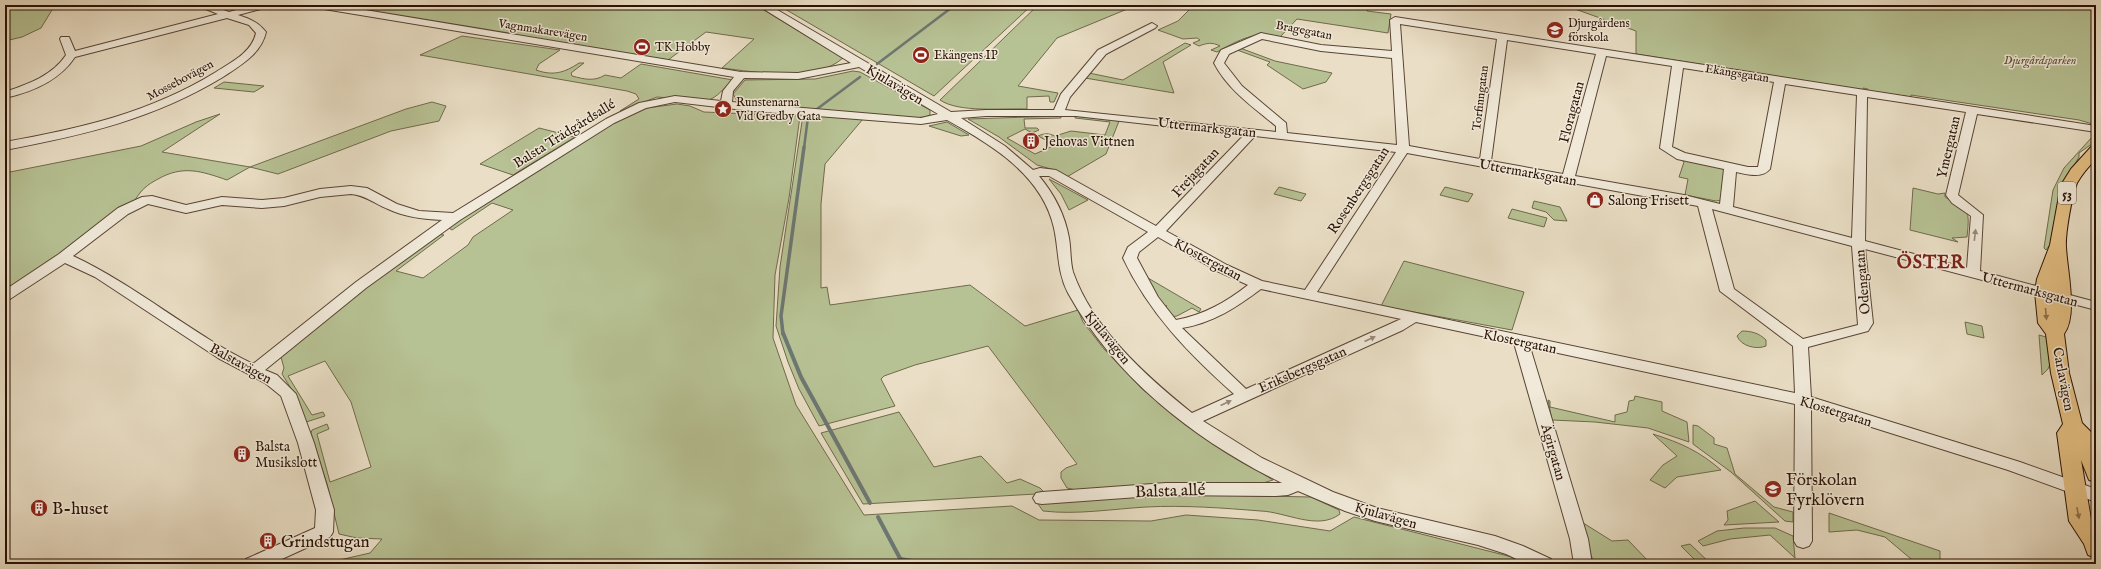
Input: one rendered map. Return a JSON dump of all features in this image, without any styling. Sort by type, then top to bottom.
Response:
[{"type":"main road","name":"Carlavägen","points":[[2096,150],[2086,158],[2069,185],[2058,246],[2045,279],[2044,292],[2047,322],[2055,334],[2060,373],[2073,425],[2085,438],[2096,475]]},
{"type":"main road","name":"Carlavägen","points":[[2055,334],[2062,326],[2062,276],[2058,246]]},
{"type":"main road","name":"Carlavägen","points":[[2073,425],[2067,433],[2080,521],[2096,542]]},
{"type":"street","name":"Mossebovägen","points":[[5,146],[104,126],[143,114],[178,99],[217,76],[251,52],[258,45],[261,32],[258,27],[231,14],[201,5]]},
{"type":"street","points":[[5,95],[26,88],[46,78],[63,66],[71,55],[265,5]]},
{"type":"street","name":"Vagnmakarevägen","points":[[318,5],[741,75],[798,76],[836,70],[861,64]]},
{"type":"street","name":"Kjulavägen","points":[[762,5],[948,116],[1005,152],[1030,174],[1051,201],[1058,219],[1067,273],[1076,294],[1093,322],[1116,350],[1144,379],[1190,420],[1224,442],[1297,483],[1341,502],[1376,514],[1513,549],[1544,564]]},
{"type":"street","name":"Ekängsgatan","points":[[1396,20],[2096,129]]},
{"type":"street","name":"Rosenbergsgatan","points":[[1308,295],[1398,159],[1403,149],[1396,20]]},
{"type":"street","points":[[1059,112],[1064,96],[1102,52],[1152,26]]},
{"type":"street","name":"Bragegatan","points":[[1281,134],[1282,125],[1229,80],[1219,63],[1225,52],[1256,37],[1267,36],[1321,48],[1398,55]]},
{"type":"street","name":"Torfinngatan","points":[[1485,164],[1502,37]]},
{"type":"street","points":[[65,39],[71,55]]},
{"type":"street","name":"Floragatan","points":[[1568,179],[1602,52]]},
{"type":"street","points":[[1678,64],[1666,148],[1681,156],[1750,172],[1764,169],[1780,80]]},
{"type":"street","points":[[726,106],[728,91],[741,75]]},
{"type":"street","name":"Odengatan","points":[[1800,344],[1863,328],[1866,323],[1858,255],[1862,93]]},
{"type":"street","name":"Balsta Trädgårdsallé","points":[[255,370],[361,285],[454,217],[597,129],[635,108],[652,102],[675,99],[726,106],[910,120],[929,120],[948,116]]},
{"type":"street","name":"Ymergatan","points":[[1972,110],[1952,195],[1953,198],[1972,209],[1977,215],[1972,274]]},
{"type":"street","name":"Uttermarksgatan","points":[[948,116],[1059,112],[1281,134],[1403,149],[1726,208],[2096,306]]},
{"type":"street","name":"Ekängsgatan","points":[[2078,127],[2096,134]]},
{"type":"street","name":"Frejagatan","points":[[1172,325],[1143,288],[1130,258],[1131,254],[1136,247],[1158,232],[1253,132]]},
{"type":"street","points":[[1726,208],[1730,167]]},
{"type":"street","name":"Klostergatan","points":[[1030,174],[1040,172],[1052,173],[1222,268],[1258,284],[1803,400],[2028,470],[2039,477],[2074,484],[2096,486]]},
{"type":"street","points":[[5,296],[64,257],[131,206],[152,200],[186,209],[222,201],[262,204],[284,202],[320,193],[352,190],[363,191],[393,207],[411,214],[454,217]]},
{"type":"street","points":[[1704,204],[1727,291],[1800,344],[1803,400],[1803,541]]},
{"type":"street","name":"Balstavägen","points":[[64,257],[100,274],[223,355],[271,378],[288,394],[306,443],[325,510],[324,532],[253,564]]},
{"type":"street","points":[[1244,395],[1205,361],[1172,325],[1213,315],[1235,303],[1258,284]]},
{"type":"street","name":"Eriksbergsgatan","points":[[1190,420],[1398,327],[1413,318]]},
{"type":"street","name":"Ägirgatan","points":[[1521,341],[1579,539],[1583,564]]},
{"type":"street","name":"Balsta allé","points":[[1042,498],[1166,489],[1276,490],[1288,489],[1297,483]]},
{"type":"street","name":"Klostergatan","points":[[2074,484],[2096,496]]},
{"type":"green space","points":[[5,5],[55,5],[41,28],[22,37],[5,41]]},
{"type":"green space","points":[[345,5],[756,5],[843,58],[831,66],[817,71],[785,74],[751,72],[722,68],[754,39],[706,32],[668,60],[340,7]]},
{"type":"green space","name":"Ekängens IP","points":[[778,5],[1032,5],[934,96]]},
{"type":"green space","points":[[1038,5],[1137,5],[1057,38],[1018,86],[1058,93],[1054,102],[1050,102],[1049,96],[1027,97],[1027,109],[981,109],[958,107],[940,100]]},
{"type":"green space","points":[[1189,5],[1367,5],[1367,11],[1391,14],[1388,33],[1297,19],[1280,37],[1263,35],[1248,37],[1217,52],[1211,50],[1220,46],[1210,43],[1199,46],[1193,43],[1200,40],[1197,38],[1183,39],[1158,30],[1178,21],[1189,10]]},
{"type":"green space","name":"Djurgårdsparken","points":[[1547,5],[2096,5],[2096,125],[2079,120],[1911,95],[1911,97],[1868,91],[1868,89],[1863,88],[1863,90],[1636,54],[1636,31],[1575,9]]},
{"type":"green space","points":[[462,36],[560,50],[539,64],[536,70],[548,73],[563,71],[579,63],[584,63],[571,73],[572,76],[597,79],[605,75],[621,78],[641,64],[733,80],[718,95],[706,101],[657,97],[620,111],[639,99],[636,94],[627,91],[420,55]]},
{"type":"green space","points":[[1185,43],[1191,45],[1163,62],[1174,93],[1085,78],[1089,73],[1123,80]]},
{"type":"green space","points":[[1240,48],[1275,61],[1332,73],[1326,82],[1303,89],[1267,65],[1270,62],[1237,50]]},
{"type":"green space","points":[[853,71],[860,72],[930,110],[930,115],[912,118],[747,105],[737,101],[733,94],[745,80],[815,79]]},
{"type":"green space","points":[[224,82],[264,86],[254,92],[214,88]]},
{"type":"green space","points":[[432,102],[446,106],[439,121],[391,131],[278,174],[250,167],[406,109]]},
{"type":"green space","points":[[677,104],[690,106],[704,112],[800,116],[789,198],[775,275],[773,338],[796,405],[864,515],[1012,506],[1039,520],[1151,521],[1186,515],[1258,520],[1330,531],[1354,517],[1512,557],[1525,564],[322,564],[370,553],[382,539],[357,538],[339,534],[327,484],[311,433],[312,430],[327,424],[329,429],[317,434],[330,482],[371,467],[351,402],[325,361],[288,376],[312,415],[323,412],[325,416],[306,422],[295,395],[282,374],[284,368],[281,357],[286,349],[357,291],[437,234],[444,235],[396,271],[423,278],[468,245],[473,237],[513,210],[492,203],[452,230],[449,228],[450,225],[617,120],[639,109]]},
{"type":"green space","points":[[220,114],[162,152],[250,167],[227,180],[209,174],[192,171],[176,172],[158,179],[145,188],[135,200],[63,251],[53,261],[5,292],[5,173],[141,146],[196,122]]},
{"type":"green space","points":[[803,115],[863,119],[825,164],[821,204],[821,288],[827,287],[830,305],[970,285],[1025,326],[1078,310],[1083,322],[1104,349],[1142,389],[1190,428],[1273,480],[1263,483],[1076,490],[1067,488],[1061,478],[1061,472],[1066,468],[1077,464],[988,346],[915,365],[884,376],[881,379],[895,406],[819,426],[799,389],[776,326],[780,267]]},
{"type":"green space","points":[[1061,116],[1061,118],[1024,119],[1025,128],[1037,128],[1039,130],[1032,133],[1025,129],[1007,138],[1035,154],[1055,145],[1038,136],[1050,134],[1055,136],[1071,131],[1105,135],[1110,122],[1075,118],[1075,116],[1119,121],[1106,154],[1065,178],[1058,171],[1037,165],[999,137],[968,119]]},
{"type":"green space","points":[[947,122],[969,135],[961,136],[929,126]]},
{"type":"green space","points":[[539,128],[575,137],[513,175],[480,164]]},
{"type":"green space","points":[[2093,136],[2096,141],[2079,153],[2079,157],[2062,187],[2052,242],[2046,250],[2044,248],[2053,190],[2064,168]]},
{"type":"green space","points":[[1679,158],[1721,168],[1726,171],[1722,200],[1716,201],[1685,195],[1688,179],[1679,177],[1684,162]]},
{"type":"green space","points":[[1049,179],[1088,200],[1069,210],[1061,194]]},
{"type":"green space","points":[[1279,187],[1306,194],[1301,201],[1274,194]]},
{"type":"green space","points":[[1445,187],[1473,194],[1468,202],[1440,195]]},
{"type":"green space","points":[[1913,188],[1938,194],[1945,193],[1945,197],[1963,209],[1968,216],[1967,237],[1952,238],[1958,242],[1910,230]]},
{"type":"green space","points":[[1534,201],[1560,207],[1567,221],[1554,220],[1546,212],[1532,208]]},
{"type":"green space","points":[[1512,209],[1547,218],[1544,227],[1508,218]]},
{"type":"green space","points":[[1404,261],[1524,292],[1512,330],[1381,306]]},
{"type":"green space","points":[[1144,277],[1201,309],[1199,312],[1192,308],[1177,316],[1169,317],[1165,307],[1167,306],[1161,306]]},
{"type":"green space","points":[[1965,322],[1982,326],[1984,338],[1967,334]]},
{"type":"green space","points":[[1742,331],[1758,334],[1766,340],[1766,346],[1758,348],[1745,345],[1737,336]]},
{"type":"green space","points":[[2039,335],[2046,337],[2051,362],[2048,369],[2042,375]]},
{"type":"green space","points":[[1635,396],[1662,402],[1662,411],[1687,422],[1689,442],[1648,428],[1595,422],[1552,420],[1548,400],[1550,401],[1550,407],[1615,422],[1615,415],[1627,412],[1629,401],[1634,400]]},
{"type":"green space","points":[[899,412],[934,467],[981,456],[1007,483],[1020,479],[1040,488],[1043,491],[1036,494],[863,504],[821,433]]},
{"type":"green space","points":[[1693,425],[1698,426],[1714,438],[1714,444],[1727,448],[1735,474],[1774,507],[1793,512],[1793,522],[1785,521],[1731,472],[1693,444]]},
{"type":"green space","points":[[1653,434],[1689,448],[1721,470],[1677,477],[1665,488],[1650,480],[1663,465],[1677,456]]},
{"type":"green space","points":[[1169,494],[1311,497],[1339,510],[1340,514],[1331,519],[1312,521],[1271,512],[1218,508],[1160,506],[1056,512],[1043,511],[1038,504],[1044,502]]},
{"type":"green space","points":[[1755,501],[1779,522],[1724,525],[1728,520],[1727,511]]},
{"type":"green space","points":[[1829,513],[1940,551],[1940,564],[1917,564],[1885,537],[1857,530],[1829,532]]},
{"type":"green space","points":[[1580,521],[1612,541],[1628,540],[1651,564],[1594,564]]},
{"type":"green space","points":[[1744,528],[1775,528],[1793,536],[1795,558],[1770,535],[1730,539],[1703,546],[1698,541],[1717,531]]},
{"type":"green space","points":[[1690,544],[1711,564],[1699,564],[1681,546]]},
{"type":"waterway","points":[[877,64],[955,5]]},
{"type":"waterway","points":[[817,109],[860,77]]},
{"type":"waterway","points":[[804,148],[808,117]]},
{"type":"waterway","points":[[783,334],[781,316],[804,147]]},
{"type":"waterway","points":[[783,333],[801,377],[870,503]]},
{"type":"waterway","points":[[878,517],[900,559]]},
{"type":"waterway","points":[[900,559],[930,564]]},
{"type":"waterway","points":[[900,559],[903,564]]},
{"type":"place","name":"Djurgårdens förskola","points":[[1555,30]]},
{"type":"place","name":"TK Hobby","points":[[642,47]]},
{"type":"place","name":"Ekängens IP","points":[[921,55]]},
{"type":"place","name":"Runstenarna Vid Gredby Gata","points":[[723,109]]},
{"type":"place","name":"Jehovas Vittnen","points":[[1031,141]]},
{"type":"place","name":"Salong Frisett","points":[[1595,200]]},
{"type":"place","name":"Balsta Musikslott","points":[[242,454]]},
{"type":"place","name":"Förskolan Fyrklövern","points":[[1773,489]]},
{"type":"place","name":"B-huset","points":[[39,508]]},
{"type":"place","name":"Grindstugan","points":[[268,541]]},
{"type":"district","name":"ÖSTER","points":[[1931,262]]}]
